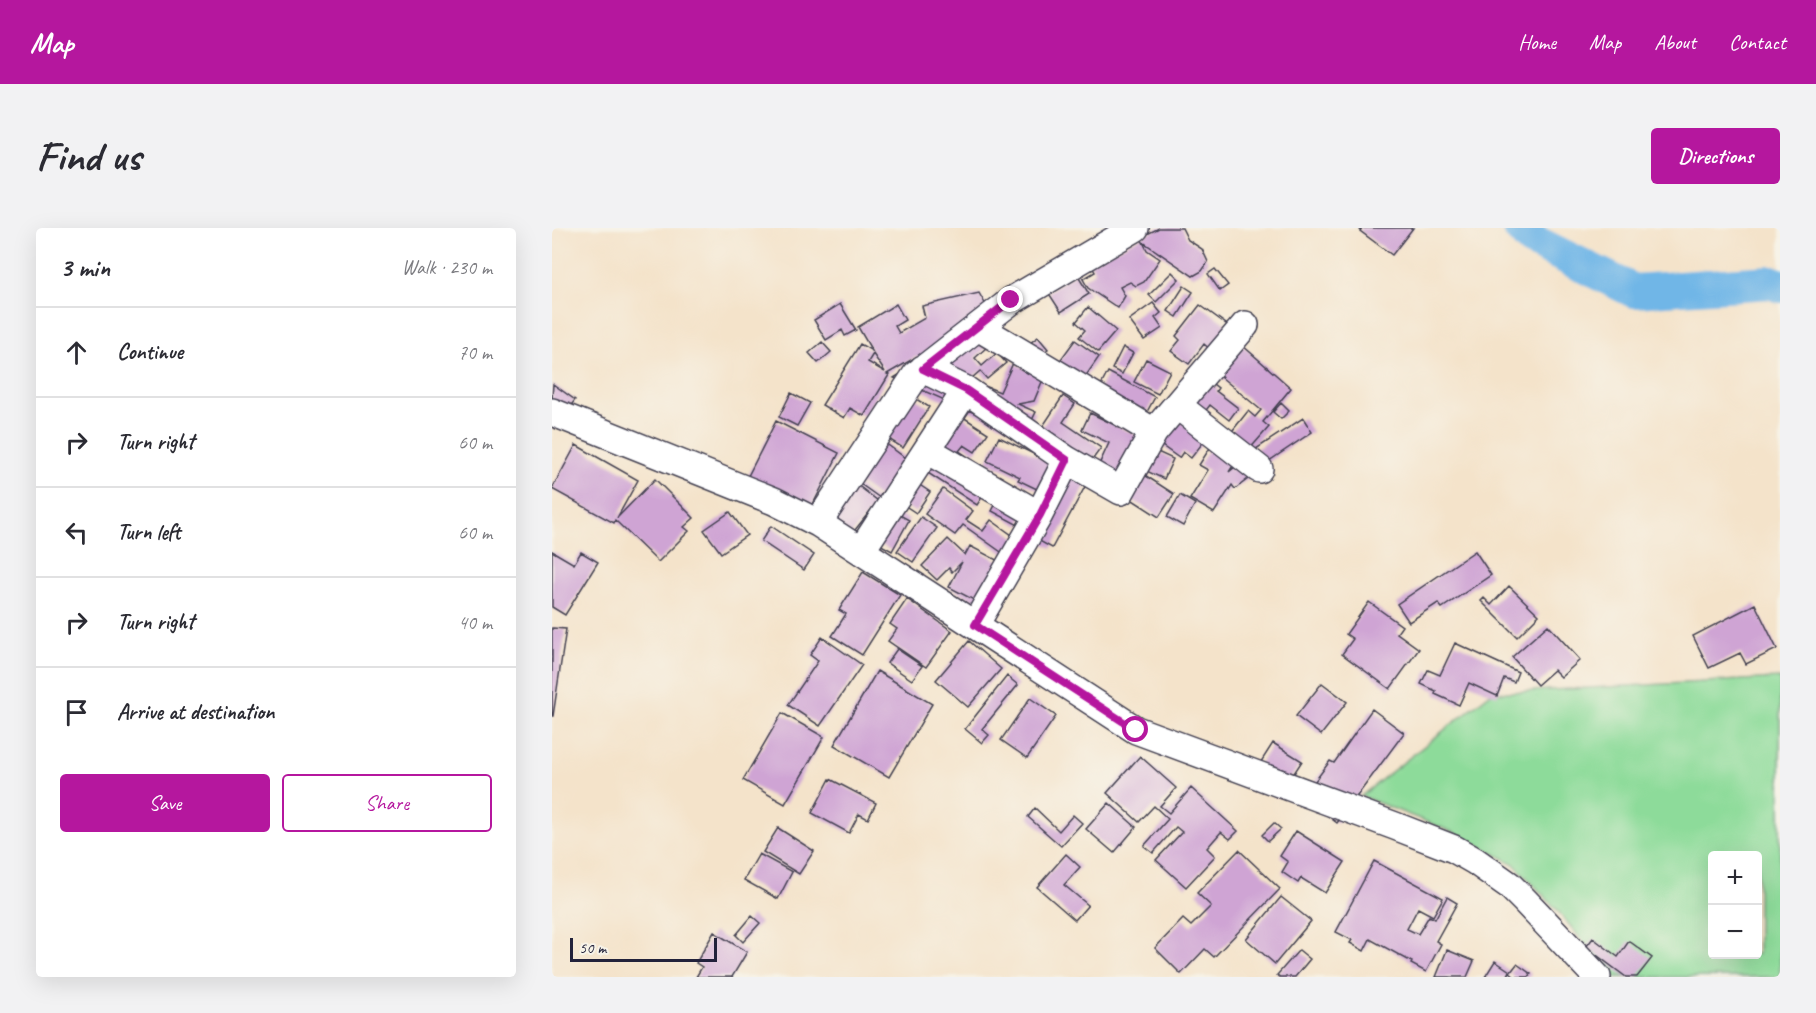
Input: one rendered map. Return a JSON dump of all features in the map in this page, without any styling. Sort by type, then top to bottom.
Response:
[{"type":"street","points":[[818,523],[916,375],[1011,300],[1135,228]]},
{"type":"street","points":[[923,369],[966,390],[1067,460],[1121,491],[1154,432],[1245,325]]},
{"type":"street","points":[[978,327],[1154,432]]},
{"type":"street","points":[[861,551],[966,390]]},
{"type":"street","points":[[1177,405],[1259,469]]},
{"type":"street","points":[[552,412],[774,501],[818,523],[1136,730],[1454,849],[1509,885],[1549,924],[1597,977]]},
{"type":"street","points":[[927,450],[1040,515]]},
{"type":"street","points":[[975,625],[1040,515],[1067,460]]},
{"type":"street","points":[[1549,924],[1576,977]]},
{"type":"green space","points":[[1780,678],[1780,977],[1612,977],[1557,910],[1514,864],[1455,833],[1361,796],[1491,693]]},
{"type":"building","points":[[1159,228],[1182,228],[1188,240],[1202,249],[1208,262],[1202,271],[1193,276],[1143,242],[1147,250],[1160,259],[1144,282],[1136,286],[1130,282],[1120,287],[1125,296],[1118,308],[1088,288],[1083,279],[1095,272],[1090,263]]},
{"type":"building","points":[[1362,228],[1413,228],[1392,255],[1360,231]]},
{"type":"building","points":[[1215,269],[1228,285],[1220,291],[1208,274]]},
{"type":"building","points":[[1172,272],[1179,279],[1156,302],[1149,295]]},
{"type":"building","points":[[1076,273],[1089,294],[1061,312],[1048,292]]},
{"type":"building","points":[[1184,286],[1193,292],[1177,317],[1168,311]]},
{"type":"building","points":[[979,293],[991,314],[941,363],[975,333],[987,347],[975,358],[982,366],[997,353],[1006,363],[987,379],[980,371],[971,379],[977,388],[985,386],[1000,392],[1013,363],[1044,377],[1034,401],[1018,404],[1036,412],[1027,430],[1018,432],[894,378],[923,360],[916,357],[887,374],[889,375],[864,416],[850,408],[844,418],[822,405],[860,344],[872,351],[858,327],[896,304],[905,320],[895,326],[899,333],[925,318],[922,306]],"holes":[[[873,354],[885,372],[868,362]]]},
{"type":"building","points":[[1153,303],[1161,313],[1155,318],[1162,328],[1144,340],[1129,320]]},
{"type":"building","points":[[840,304],[856,330],[845,336],[842,330],[826,340],[814,320]]},
{"type":"building","points":[[1200,305],[1230,327],[1212,351],[1204,344],[1189,364],[1171,351],[1180,340],[1176,336]]},
{"type":"building","points":[[1088,307],[1116,331],[1098,352],[1079,337],[1085,330],[1076,322]]},
{"type":"building","points":[[1038,337],[1048,349],[1039,356],[1030,343]]},
{"type":"building","points":[[1234,338],[1291,388],[1263,422],[1269,427],[1248,451],[1229,435],[1248,411],[1255,417],[1261,410],[1210,368]]},
{"type":"building","points":[[1075,340],[1099,357],[1078,387],[1053,370]]},
{"type":"building","points":[[822,342],[831,352],[818,363],[809,353]]},
{"type":"building","points":[[1123,347],[1133,353],[1122,374],[1112,369]]},
{"type":"building","points":[[1146,359],[1170,371],[1158,394],[1134,382]]},
{"type":"building","points":[[1108,372],[1155,397],[1142,421],[1097,393]]},
{"type":"building","points":[[1200,374],[1218,388],[1216,391],[1238,408],[1229,420],[1210,405],[1200,418],[1179,402]]},
{"type":"building","points":[[553,384],[575,400],[567,411],[552,400]]},
{"type":"building","points":[[905,392],[929,407],[903,448],[879,433]]},
{"type":"building","points":[[791,393],[810,403],[797,426],[779,417]]},
{"type":"building","points":[[1063,396],[1075,404],[1063,422],[1101,448],[1087,467],[1035,438]]},
{"type":"building","points":[[1281,403],[1289,411],[1281,419],[1273,412]]},
{"type":"building","points":[[949,408],[988,433],[975,452],[964,445],[959,451],[996,475],[977,505],[911,462]]},
{"type":"building","points":[[1090,413],[1146,440],[1121,481],[1097,469],[1109,443],[1082,430]]},
{"type":"building","points":[[1169,413],[1205,440],[1191,458],[1183,452],[1179,458],[1151,438]]},
{"type":"building","points":[[1303,418],[1312,432],[1266,463],[1256,449]]},
{"type":"building","points":[[776,421],[839,453],[811,508],[748,476]]},
{"type":"building","points":[[873,434],[908,460],[880,498],[845,473]]},
{"type":"building","points":[[999,437],[1054,464],[1041,491],[1018,480],[1020,477],[987,461]]},
{"type":"building","points":[[1215,440],[1240,455],[1229,472],[1246,458],[1257,472],[1235,489],[1232,485],[1214,513],[1190,499],[1208,470],[1199,465]]},
{"type":"building","points":[[576,445],[638,480],[617,518],[655,479],[694,518],[684,527],[689,531],[658,562],[615,520],[614,523],[552,489]]},
{"type":"building","points":[[1151,449],[1173,459],[1164,479],[1142,469]]},
{"type":"building","points":[[1062,467],[1088,481],[1052,548],[1025,533]]},
{"type":"building","points":[[1140,472],[1174,494],[1159,517],[1125,495]]},
{"type":"building","points":[[847,477],[878,501],[851,535],[820,511]]},
{"type":"building","points":[[909,478],[930,492],[916,513],[895,499]]},
{"type":"building","points":[[1006,484],[1028,496],[1020,526],[992,511]]},
{"type":"building","points":[[943,489],[973,511],[966,520],[983,531],[991,520],[1023,543],[1011,559],[963,525],[955,535],[925,514]]},
{"type":"building","points":[[1180,495],[1195,504],[1183,526],[1167,517]]},
{"type":"building","points":[[885,507],[909,520],[892,551],[867,537]]},
{"type":"building","points":[[730,512],[747,535],[721,553],[704,530]]},
{"type":"building","points":[[921,517],[937,528],[913,562],[897,551]]},
{"type":"building","points":[[771,526],[814,555],[804,570],[761,541]]},
{"type":"building","points":[[948,539],[965,555],[970,546],[1010,567],[989,608],[949,587],[962,562],[952,572],[949,568],[937,580],[922,566]]},
{"type":"building","points":[[552,551],[574,564],[581,552],[598,562],[565,615],[552,607]]},
{"type":"building","points":[[1475,551],[1491,575],[1442,608],[1438,603],[1409,622],[1397,604]]},
{"type":"building","points":[[863,572],[900,595],[862,655],[832,636],[846,614],[839,610]]},
{"type":"building","points":[[1509,586],[1539,615],[1517,637],[1481,601],[1484,598],[1491,605]]},
{"type":"building","points":[[907,599],[952,631],[926,667],[888,641],[897,629],[890,624]]},
{"type":"building","points":[[1369,602],[1402,626],[1397,633],[1419,649],[1390,689],[1342,654],[1353,639],[1346,634]]},
{"type":"building","points":[[1755,604],[1777,649],[1746,664],[1740,653],[1709,668],[1693,636]]},
{"type":"building","points":[[1548,625],[1580,660],[1561,677],[1554,670],[1537,685],[1512,657]]},
{"type":"building","points":[[552,628],[566,629],[553,716],[552,716]]},
{"type":"building","points":[[822,637],[862,665],[820,726],[788,705],[818,661],[810,655]]},
{"type":"building","points":[[969,641],[1001,669],[968,707],[936,680]]},
{"type":"building","points":[[1455,643],[1518,672],[1514,682],[1504,678],[1497,696],[1469,683],[1459,705],[1435,694],[1436,691],[1421,684],[1428,670],[1440,675]]},
{"type":"building","points":[[897,649],[922,666],[912,680],[887,663]]},
{"type":"building","points":[[877,671],[932,704],[889,777],[834,745]]},
{"type":"building","points":[[1007,676],[1018,685],[982,729],[989,735],[982,743],[965,729]]},
{"type":"building","points":[[1322,683],[1347,702],[1321,735],[1296,716]]},
{"type":"building","points":[[1030,698],[1056,716],[1027,758],[1001,740]]},
{"type":"building","points":[[1372,709],[1404,733],[1337,823],[1303,797],[1330,761],[1334,763]]},
{"type":"building","points":[[782,713],[824,737],[785,804],[743,780]]},
{"type":"building","points":[[1273,743],[1302,761],[1278,798],[1250,779]]},
{"type":"building","points":[[1140,756],[1176,788],[1160,806],[1169,813],[1191,788],[1238,831],[1230,839],[1221,832],[1207,848],[1215,856],[1186,887],[1156,860],[1182,832],[1176,827],[1153,853],[1144,846],[1168,819],[1154,806],[1139,822],[1107,793]]},
{"type":"building","points":[[830,779],[876,803],[868,819],[859,814],[849,833],[812,813]]},
{"type":"building","points":[[1109,803],[1136,827],[1114,853],[1086,829]]},
{"type":"building","points":[[1035,808],[1059,831],[1073,815],[1082,823],[1061,846],[1028,817]]},
{"type":"building","points":[[1274,823],[1281,829],[1268,841],[1262,835]]},
{"type":"building","points":[[778,828],[814,851],[799,874],[763,852]]},
{"type":"building","points":[[1296,831],[1345,862],[1325,893],[1301,878],[1298,883],[1282,872],[1288,862],[1280,856]]},
{"type":"building","points":[[1239,850],[1280,889],[1214,957],[1205,949],[1181,974],[1155,948],[1183,919],[1191,926],[1211,906],[1197,893]]},
{"type":"building","points":[[759,854],[792,872],[778,899],[744,880]]},
{"type":"building","points":[[1066,854],[1080,867],[1064,885],[1088,905],[1075,920],[1037,887]]},
{"type":"building","points":[[1374,861],[1443,898],[1433,916],[1418,908],[1407,929],[1418,934],[1429,916],[1435,919],[1447,897],[1457,903],[1436,941],[1441,944],[1426,972],[1370,939],[1364,951],[1350,943],[1352,940],[1336,932]]},
{"type":"building","points":[[1281,897],[1311,921],[1275,964],[1246,939]]},
{"type":"building","points":[[752,916],[760,923],[743,942],[736,935]]},
{"type":"building","points":[[714,932],[747,952],[732,977],[696,977],[702,967],[696,963]]},
{"type":"building","points":[[1593,938],[1618,957],[1629,941],[1652,958],[1637,977],[1626,977],[1586,947]]},
{"type":"building","points":[[1299,950],[1310,959],[1295,977],[1277,975]]},
{"type":"building","points":[[1447,950],[1474,961],[1467,977],[1436,977]]},
{"type":"building","points":[[1495,961],[1510,971],[1507,977],[1485,977]]},
{"type":"building","points":[[1517,964],[1531,974],[1529,977],[1515,977],[1510,973]]},
{"type":"waterway","points":[[1520,228],[1531,240],[1634,291],[1771,282],[1780,286]]},
{"type":"route","points":[[1011,300],[923,369],[966,390],[1067,460],[1040,515],[975,625],[1136,730]]}]
